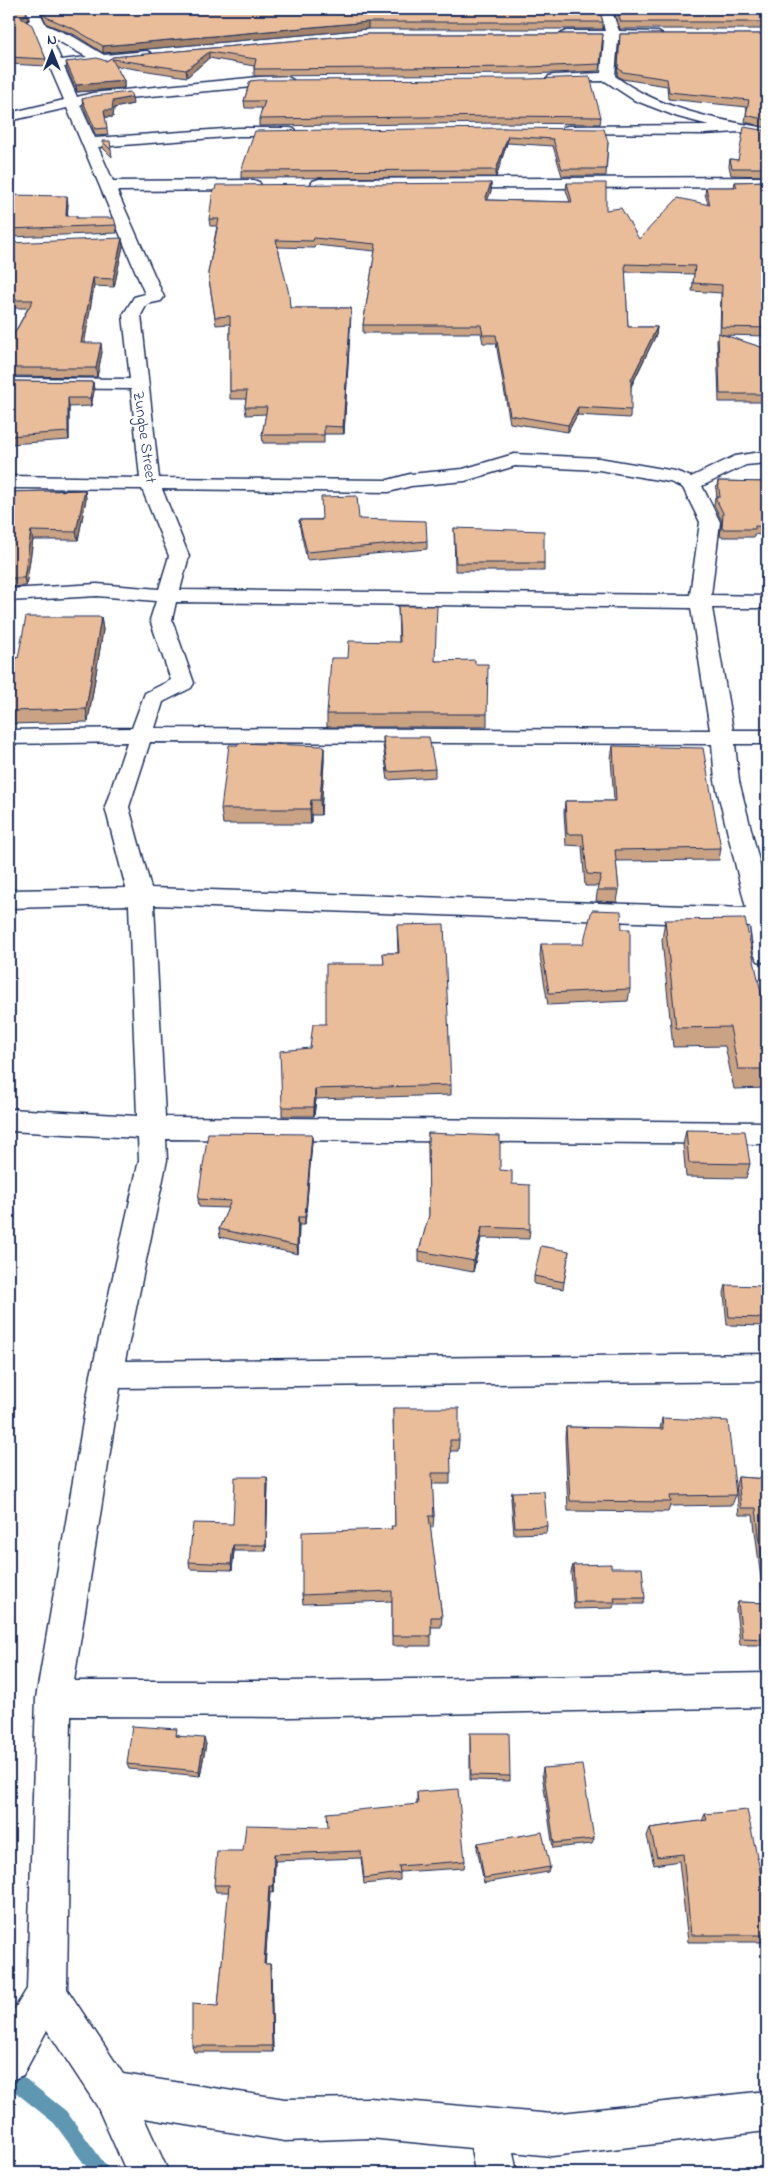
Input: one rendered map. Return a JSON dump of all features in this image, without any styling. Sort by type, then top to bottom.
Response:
[{"type":"street","points":[[24,9],[32,25],[69,40],[113,66],[130,72]]},
{"type":"street","name":"Zungbe Street","points":[[32,9],[108,186],[121,239],[155,297],[140,301],[132,315],[150,484],[179,556],[161,620],[183,683],[153,698],[117,808],[141,896],[153,1160],[106,1375],[54,1698],[47,1994]]},
{"type":"street","points":[[605,9],[612,28],[608,77]]},
{"type":"street","points":[[556,35],[674,36]]},
{"type":"street","points":[[56,63],[163,54]]},
{"type":"street","points":[[9,117],[81,100],[133,92],[141,89],[148,84],[154,80],[160,76],[176,78],[157,82],[147,84],[118,90],[71,99]]},
{"type":"street","points":[[538,80],[608,77],[624,88],[659,104],[737,128],[767,132]]},
{"type":"street","points":[[71,99],[260,81],[302,80]]},
{"type":"street","points":[[550,129],[678,131],[737,128]]},
{"type":"street","points":[[90,144],[239,132],[306,132]]},
{"type":"street","points":[[304,185],[767,182]]},
{"type":"street","points":[[108,186],[264,185]]},
{"type":"street","points":[[9,382],[128,384]]},
{"type":"street","points":[[691,484],[742,460],[767,457]]},
{"type":"street","points":[[9,482],[389,486],[410,480],[465,475],[514,460],[599,464],[675,478],[691,484],[710,522],[700,601],[723,737],[728,781],[764,918],[767,954]]},
{"type":"street","points":[[9,595],[97,590],[168,596],[767,602]]},
{"type":"street","points":[[9,737],[141,735],[767,737]]},
{"type":"street","points":[[9,899],[141,896],[764,918]]},
{"type":"street","points":[[9,1120],[152,1128],[767,1133]]},
{"type":"street","points":[[106,1375],[767,1368]]},
{"type":"street","points":[[54,1698],[291,1699],[767,1690]]},
{"type":"street","points":[[17,2044],[47,1994],[111,2092],[148,2173]]},
{"type":"street","points":[[111,2092],[284,2120],[370,2118],[552,2135],[767,2111]]},
{"type":"street","points":[[489,2129],[496,2173]]},
{"type":"building","points":[[9,9],[25,9],[27,13],[21,18],[32,25],[46,59],[9,57]]},
{"type":"building","points":[[42,9],[599,9],[603,22],[368,22],[103,46],[74,29],[46,17]]},
{"type":"building","points":[[616,9],[767,9],[767,22],[621,22]]},
{"type":"building","points":[[368,34],[603,34],[600,64],[529,67],[254,69],[256,59],[209,52],[186,70],[112,59],[124,81],[76,85],[66,62],[97,58],[106,61],[113,57]]},
{"type":"building","points":[[620,34],[767,34],[767,120],[746,115],[749,100],[669,92],[667,79],[623,72],[618,68]]},
{"type":"building","points":[[590,77],[601,117],[503,116],[259,119],[265,101],[244,101],[250,81],[259,80]]},
{"type":"building","points":[[130,92],[132,97],[113,101],[112,110],[104,110],[107,128],[95,129],[82,99]]},
{"type":"building","points":[[744,127],[767,131],[767,168],[732,168],[730,159],[738,160]]},
{"type":"building","points":[[503,128],[604,129],[608,142],[606,169],[562,169],[553,139],[508,136],[496,170],[241,171],[255,131]]},
{"type":"building","points":[[102,141],[110,141],[111,150]]},
{"type":"building","points":[[767,181],[767,328],[721,327],[722,285],[693,283],[695,266],[625,264],[628,327],[657,327],[631,380],[631,410],[578,407],[568,425],[510,415],[496,335],[483,335],[481,325],[363,325],[376,244],[314,238],[313,241],[276,240],[289,294],[290,308],[351,308],[343,427],[324,426],[324,435],[262,435],[267,407],[245,407],[247,391],[230,391],[230,316],[215,317],[208,273],[219,219],[209,219],[213,190],[215,190],[216,185],[491,183],[485,200],[572,202],[567,183],[606,183],[606,210],[621,208],[639,239],[678,198],[710,205],[706,187],[737,187],[735,182]]},
{"type":"building","points":[[9,195],[67,196],[66,216],[77,216],[76,218],[114,218],[116,225],[9,229]]},
{"type":"building","points":[[122,238],[113,279],[93,278],[81,343],[101,343],[96,368],[9,368],[9,343],[33,300],[9,300],[9,243]]},
{"type":"building","points":[[718,333],[767,349],[767,394],[720,394]]},
{"type":"building","points":[[9,381],[93,382],[90,398],[68,398],[68,432],[9,436]]},
{"type":"building","points":[[718,481],[767,482],[767,527],[755,526],[755,529],[723,529],[723,513],[715,497],[720,497]]},
{"type":"building","points":[[85,490],[76,532],[31,531],[24,578],[9,578],[9,492]]},
{"type":"building","points":[[357,496],[359,519],[426,521],[427,541],[307,552],[299,520],[322,520],[321,497]]},
{"type":"building","points":[[454,528],[544,531],[544,563],[456,563]]},
{"type":"building","points":[[398,606],[437,606],[435,661],[475,660],[475,664],[488,664],[487,714],[327,714],[331,658],[348,658],[349,641],[400,642]]},
{"type":"building","points":[[26,617],[101,617],[86,709],[9,711],[9,657],[18,658]]},
{"type":"building","points":[[383,737],[429,737],[435,769],[388,772]]},
{"type":"building","points":[[238,743],[324,746],[320,800],[311,800],[310,809],[221,809],[229,745],[238,745]]},
{"type":"building","points":[[613,746],[703,748],[721,848],[615,850],[619,890],[597,890],[601,875],[587,874],[583,834],[567,834],[565,801],[616,801]]},
{"type":"building","points":[[592,910],[621,911],[622,929],[630,929],[630,989],[549,993],[541,944],[583,944]]},
{"type":"building","points":[[745,919],[767,1020],[767,1026],[764,1026],[767,1041],[767,1069],[738,1069],[730,1027],[676,1028],[665,920]]},
{"type":"building","points":[[444,924],[451,1085],[315,1089],[314,1107],[282,1107],[280,1051],[310,1048],[313,1024],[326,1024],[326,964],[384,964],[383,953],[399,953],[397,925]]},
{"type":"building","points":[[686,1130],[745,1131],[750,1164],[689,1163]]},
{"type":"building","points":[[208,1133],[312,1134],[305,1217],[298,1217],[297,1246],[219,1229],[231,1201],[198,1199]]},
{"type":"building","points":[[428,1133],[500,1136],[500,1170],[512,1171],[512,1184],[530,1185],[530,1229],[482,1227],[474,1261],[419,1251],[429,1215]]},
{"type":"building","points":[[541,1246],[569,1251],[564,1282],[534,1276]]},
{"type":"building","points":[[726,1285],[764,1286],[767,1318],[729,1317]]},
{"type":"building","points":[[393,1408],[459,1408],[459,1440],[450,1440],[451,1473],[432,1473],[434,1516],[429,1516],[442,1617],[431,1617],[431,1636],[392,1636],[392,1591],[302,1595],[302,1532],[392,1529],[391,1526],[395,1526]]},
{"type":"building","points":[[662,1418],[728,1421],[736,1495],[670,1496],[671,1502],[570,1501],[566,1427],[663,1429]]},
{"type":"building","points":[[235,1477],[267,1477],[266,1545],[233,1545],[231,1564],[189,1562],[193,1523],[233,1524]]},
{"type":"building","points":[[738,1477],[767,1479],[767,1603],[756,1508],[741,1508]]},
{"type":"building","points":[[544,1491],[547,1526],[515,1527],[512,1492]]},
{"type":"building","points":[[611,1564],[611,1568],[642,1568],[645,1598],[614,1598],[615,1602],[575,1602],[573,1565]]},
{"type":"building","points":[[738,1602],[767,1603],[767,1639],[742,1638]]},
{"type":"building","points":[[132,1726],[177,1729],[176,1736],[204,1738],[199,1771],[127,1764]]},
{"type":"building","points":[[470,1733],[509,1733],[510,1776],[471,1775]]},
{"type":"building","points":[[582,1765],[594,1839],[554,1843],[543,1768]]},
{"type":"building","points":[[458,1789],[465,1861],[399,1866],[400,1873],[364,1878],[361,1851],[274,1854],[273,1886],[269,1886],[264,1964],[270,1964],[272,2046],[192,2046],[192,2004],[218,2006],[229,1885],[214,1885],[217,1851],[243,1851],[246,1825],[328,1827],[327,1813],[418,1804],[417,1792]]},
{"type":"building","points":[[747,1810],[760,1870],[767,1935],[691,1935],[683,1854],[657,1857],[650,1828],[707,1820],[705,1814]]},
{"type":"building","points":[[542,1832],[550,1867],[484,1878],[478,1843]]},
{"type":"waterway","points":[[9,2074],[11,2078],[60,2117],[101,2173]]}]
